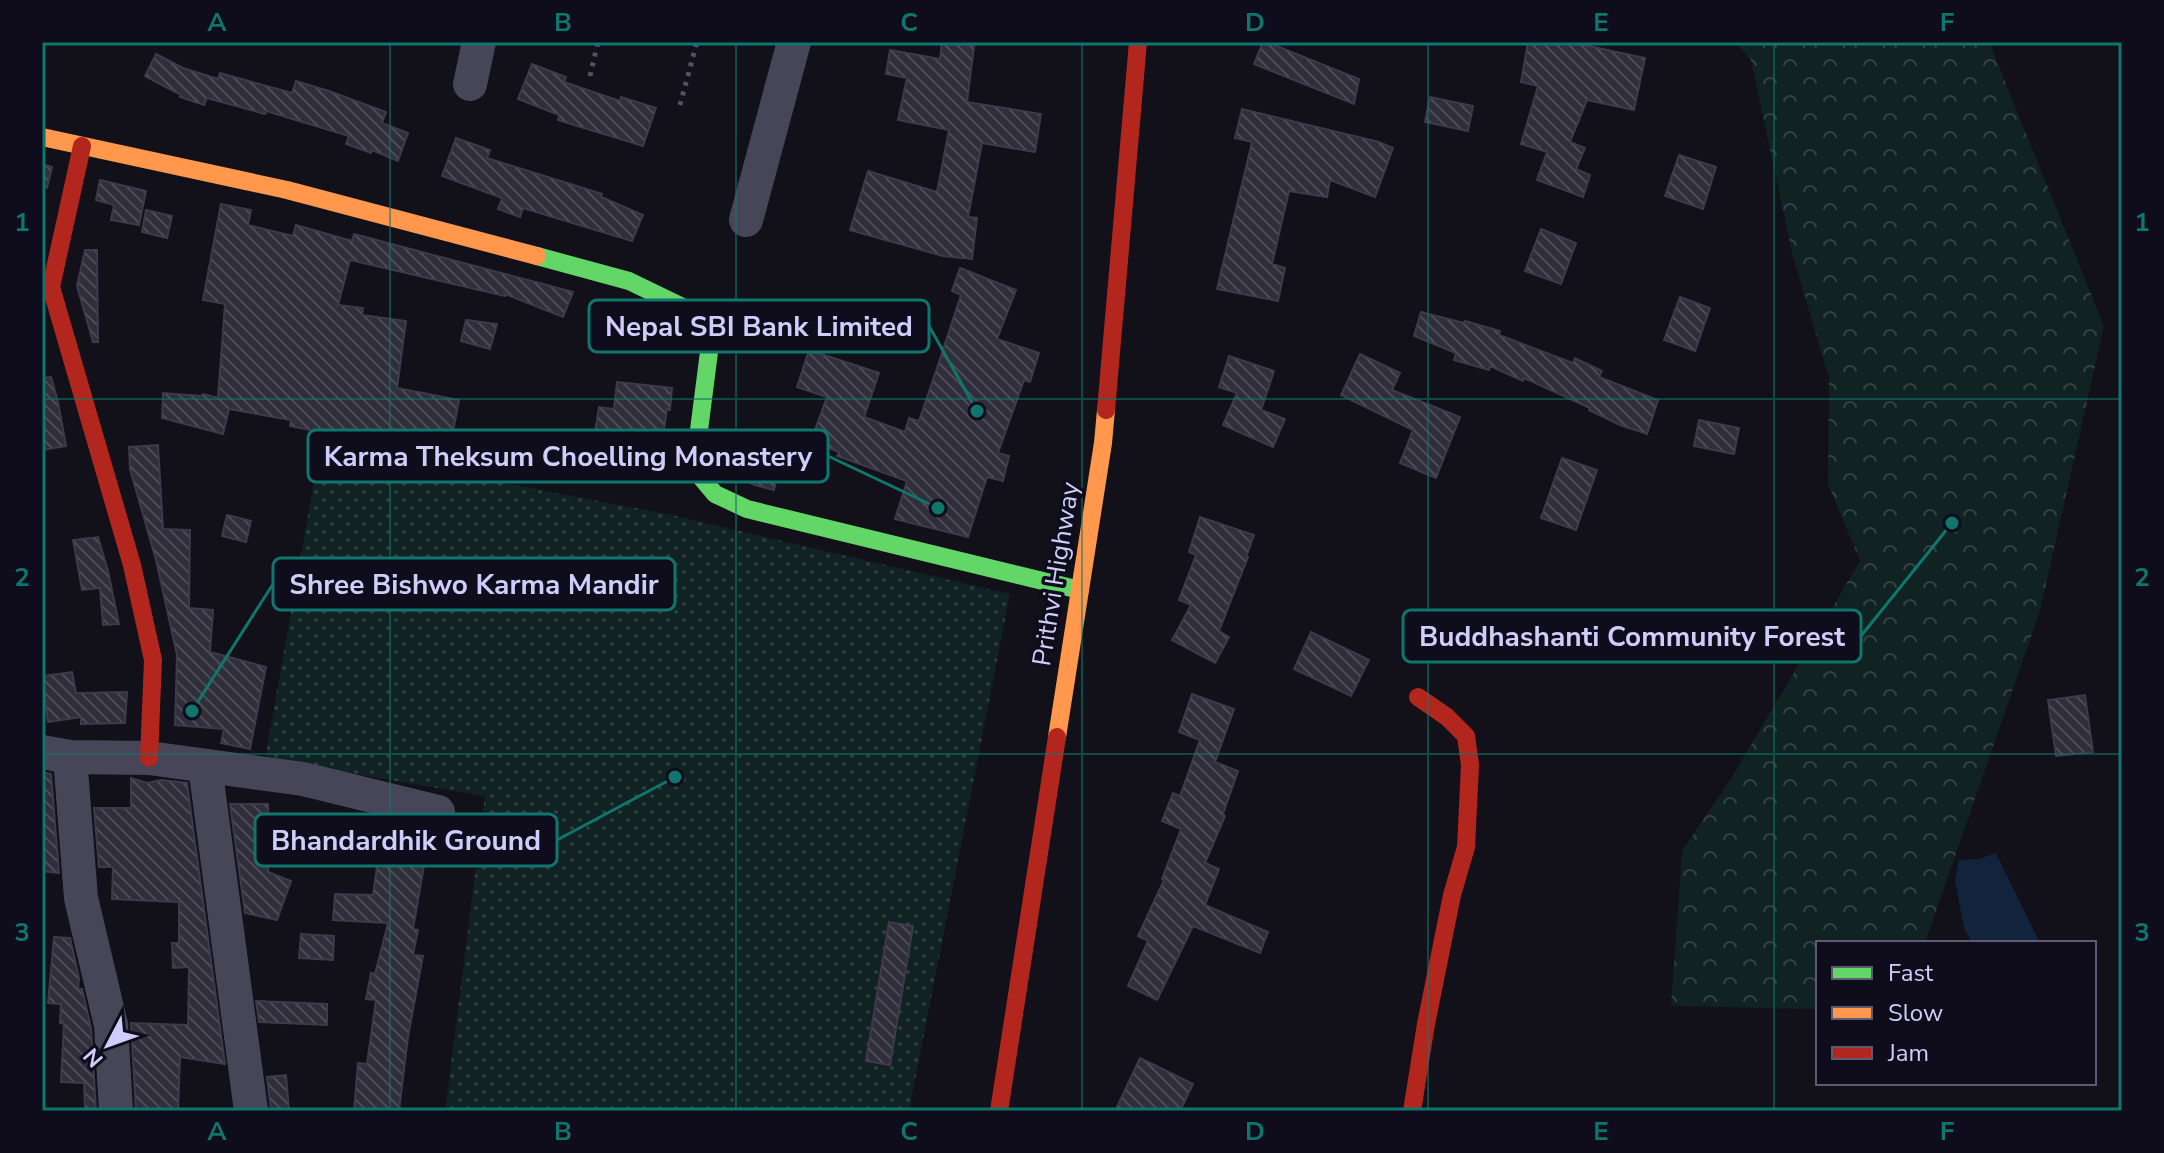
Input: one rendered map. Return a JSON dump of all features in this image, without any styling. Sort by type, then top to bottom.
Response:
[{"type":"main road","name":"Prithvi Highway","points":[[999,1111],[1103,443],[1138,42]]},
{"type":"main road","points":[[42,137],[287,190],[629,281],[691,311],[709,352],[694,469],[715,494],[747,509],[1080,590]]},
{"type":"main road","points":[[82,146],[51,287],[132,565],[153,660],[149,758]]},
{"type":"main road","points":[[1412,1111],[1449,910],[1466,847],[1470,765],[1466,736],[1447,717],[1418,697]]},
{"type":"street","points":[[470,84],[479,42]]},
{"type":"street","points":[[746,220],[794,42]]},
{"type":"street","points":[[116,1111],[111,1025],[50,746],[303,779],[438,812]]},
{"type":"street","points":[[205,766],[251,1111]]},
{"type":"path","points":[[590,76],[598,42]]},
{"type":"path","points":[[680,105],[697,42]]},
{"type":"green space","points":[[1735,42],[1989,42],[2104,326],[2040,611],[1926,941],[1816,941],[1816,1009],[1671,1006],[1682,851],[1730,780],[1860,561],[1828,484],[1829,378],[1793,257],[1751,60]]},
{"type":"green space","points":[[320,448],[667,514],[1010,594],[909,1111],[445,1111],[485,796],[265,759]]},
{"type":"water","points":[[1996,853],[2039,941],[1971,941],[1964,928],[1955,881],[1959,860],[1979,859]]},
{"type":"building","points":[[942,42],[974,46],[967,102],[1041,114],[1035,152],[982,143],[968,217],[977,218],[972,259],[943,256],[850,230],[868,171],[937,192],[949,130],[898,120],[907,78],[886,74],[890,50],[940,59]]},
{"type":"building","points":[[1263,42],[1359,79],[1354,104],[1254,64]]},
{"type":"building","points":[[1528,42],[1570,42],[1645,58],[1634,110],[1587,100],[1570,142],[1585,148],[1576,169],[1590,175],[1583,197],[1537,180],[1547,152],[1521,144],[1538,86],[1521,82]]},
{"type":"building","points":[[156,54],[183,68],[218,79],[220,73],[292,93],[296,81],[386,112],[382,123],[408,133],[398,161],[346,144],[349,136],[266,111],[265,114],[207,98],[204,105],[180,97],[145,76]]},
{"type":"building","points":[[532,64],[566,77],[564,82],[620,101],[621,97],[656,108],[643,146],[558,120],[559,115],[518,99]]},
{"type":"building","points":[[1430,97],[1473,106],[1468,131],[1425,122]]},
{"type":"building","points":[[1242,109],[1393,148],[1375,197],[1330,180],[1327,197],[1289,191],[1272,264],[1285,268],[1278,301],[1217,289],[1252,142],[1235,138]]},
{"type":"building","points":[[456,138],[490,150],[487,158],[602,194],[601,197],[643,215],[632,241],[523,208],[520,217],[498,209],[502,198],[442,176]]},
{"type":"building","points":[[1679,155],[1716,167],[1703,209],[1665,196]]},
{"type":"building","points":[[42,164],[52,167],[47,188],[42,186]]},
{"type":"building","points":[[100,180],[146,191],[139,225],[111,220],[114,205],[96,200]]},
{"type":"building","points":[[221,204],[251,210],[248,225],[293,236],[296,225],[352,241],[354,234],[573,292],[563,317],[505,294],[350,260],[338,305],[363,308],[362,315],[406,321],[397,388],[459,400],[448,458],[290,426],[291,420],[229,409],[223,434],[162,418],[163,393],[203,394],[218,398],[225,304],[203,300]]},
{"type":"building","points":[[146,210],[172,216],[167,238],[142,232]]},
{"type":"building","points":[[1541,229],[1576,243],[1561,284],[1525,271]]},
{"type":"building","points":[[85,250],[97,250],[98,342],[93,342],[77,286]]},
{"type":"building","points":[[960,268],[1016,290],[997,339],[1039,353],[1030,382],[1024,380],[998,453],[1009,456],[1003,481],[987,477],[968,537],[895,519],[907,481],[837,456],[839,452],[811,441],[827,397],[797,387],[809,350],[879,373],[864,417],[905,432],[909,418],[919,421],[937,368],[961,295],[952,291]]},
{"type":"building","points":[[1680,297],[1710,308],[1695,351],[1664,340]]},
{"type":"building","points":[[1421,312],[1500,331],[1499,335],[1573,363],[1575,358],[1602,371],[1599,377],[1658,400],[1647,434],[1620,425],[1524,378],[1523,381],[1490,366],[1489,370],[1454,360],[1456,353],[1414,336]]},
{"type":"building","points":[[466,320],[497,324],[490,349],[461,341]]},
{"type":"building","points":[[1360,354],[1400,373],[1392,390],[1460,417],[1436,478],[1400,463],[1413,430],[1341,395]]},
{"type":"building","points":[[1229,356],[1274,371],[1261,410],[1285,419],[1273,447],[1223,425],[1237,393],[1219,387]]},
{"type":"building","points":[[51,377],[66,446],[42,450],[42,378]]},
{"type":"building","points":[[617,382],[672,388],[660,456],[593,445],[599,407],[614,409]]},
{"type":"building","points":[[1699,420],[1739,428],[1734,454],[1694,446]]},
{"type":"building","points":[[725,441],[748,446],[746,454],[780,462],[774,490],[731,474],[721,462]]},
{"type":"building","points":[[158,445],[163,529],[190,530],[189,608],[213,610],[210,652],[266,667],[250,749],[221,743],[224,729],[175,725],[177,655],[156,560],[130,469],[129,447]]},
{"type":"building","points":[[1562,458],[1597,470],[1576,530],[1541,518]]},
{"type":"building","points":[[227,515],[251,521],[246,542],[222,536]]},
{"type":"building","points":[[1200,517],[1254,535],[1219,631],[1229,637],[1215,663],[1172,640],[1191,605],[1179,600],[1196,555],[1189,552]]},
{"type":"building","points":[[98,537],[119,624],[103,625],[100,588],[82,590],[73,540]]},
{"type":"building","points":[[1311,632],[1369,660],[1351,696],[1294,669]]},
{"type":"building","points":[[72,672],[76,693],[127,692],[125,723],[81,724],[81,717],[48,722],[42,676]]},
{"type":"building","points":[[1192,694],[1234,709],[1215,762],[1238,771],[1223,814],[1225,816],[1205,863],[1219,869],[1205,905],[1268,932],[1260,953],[1193,926],[1157,1000],[1128,986],[1148,941],[1138,936],[1164,880],[1181,829],[1162,821],[1173,793],[1180,796],[1200,740],[1179,732]]},
{"type":"building","points":[[2085,695],[2093,752],[2056,756],[2048,700]]},
{"type":"building","points":[[42,772],[51,774],[59,873],[42,871]]},
{"type":"building","points":[[131,778],[147,783],[161,780],[187,783],[225,1064],[180,1057],[178,1111],[136,1111],[131,1023],[188,1025],[189,967],[173,968],[172,943],[179,943],[179,902],[112,899],[113,867],[99,867],[94,808],[131,808]]},
{"type":"building","points":[[230,804],[268,804],[268,872],[291,881],[277,920],[245,913]]},
{"type":"building","points":[[378,820],[413,828],[407,856],[425,860],[413,929],[418,930],[413,955],[423,956],[408,1037],[399,1111],[354,1111],[358,1063],[367,1064],[376,1000],[366,999],[371,973],[375,974],[388,923],[333,920],[335,894],[373,895],[380,846],[372,844]]},
{"type":"building","points":[[889,922],[913,926],[890,1065],[866,1061]]},
{"type":"building","points":[[301,934],[334,936],[333,960],[299,958]]},
{"type":"building","points":[[54,937],[70,938],[79,978],[78,989],[82,989],[91,1028],[96,1111],[85,1111],[84,1083],[61,1082],[64,1024],[60,1023],[61,1004],[48,1003]]},
{"type":"building","points":[[256,1001],[327,1004],[327,1025],[259,1022]]},
{"type":"building","points":[[1140,1058],[1193,1084],[1180,1111],[1115,1111]]},
{"type":"building","points":[[286,1075],[289,1111],[271,1111],[267,1077]]},
{"type":"traffic: fast","points":[[537,256],[629,281],[691,311],[709,352],[694,469],[715,494],[747,509],[1080,590]]},
{"type":"traffic: slow","points":[[42,137],[287,190],[537,256]]},
{"type":"traffic: slow","points":[[1057,737],[1106,410]]},
{"type":"traffic: jam","points":[[1106,410],[1138,42]]},
{"type":"traffic: jam","points":[[82,146],[51,287],[132,565],[153,660],[149,758]]},
{"type":"traffic: jam","points":[[1412,1111],[1452,895],[1466,847],[1470,765],[1466,736],[1447,717],[1418,697]]},
{"type":"traffic: jam","points":[[999,1111],[1057,737]]},
{"type":"place","name":"Nepal SBI Bank Limited","points":[[977,411]]},
{"type":"place","name":"Karma Theksum Choelling Monastery","points":[[938,508]]},
{"type":"place","name":"Buddhashanti Community Forest","points":[[1952,523]]},
{"type":"place","name":"Shree Bishwo Karma Mandir","points":[[192,711]]},
{"type":"place","name":"Bhandardhik Ground","points":[[675,777]]}]
